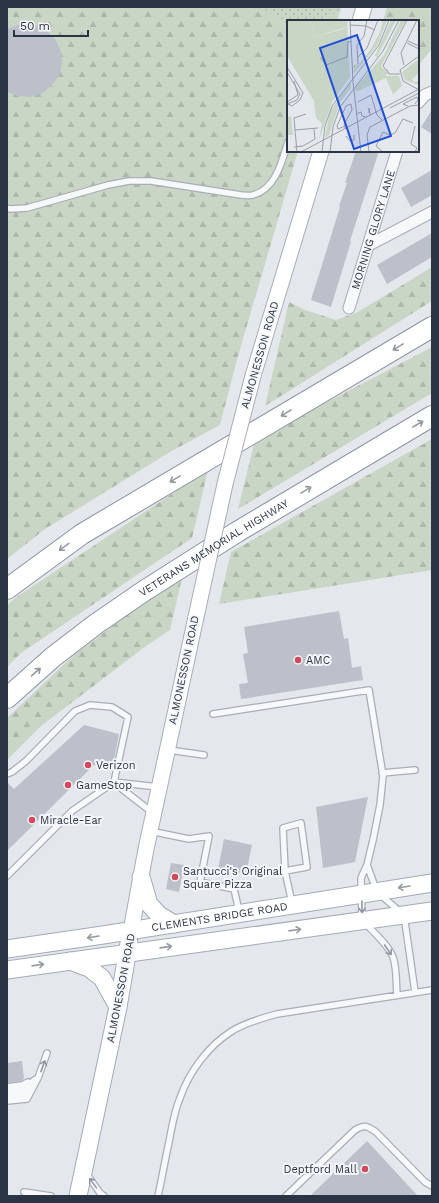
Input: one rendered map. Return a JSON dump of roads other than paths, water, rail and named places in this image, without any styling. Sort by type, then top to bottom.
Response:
[{"type":"highway","points":[[7,588],[82,534],[432,327]]},
{"type":"highway","name":"VETERANS MEMORIAL HIGHWAY","points":[[7,698],[53,657],[144,590],[237,532],[432,416]]},
{"type":"main road","points":[[360,20],[364,7]]},
{"type":"main road","name":"ALMONESSON ROAD","points":[[78,1196],[118,1007],[153,813],[225,484],[253,376],[321,152]]},
{"type":"main road","points":[[141,877],[149,904],[159,915],[174,924]]},
{"type":"main road","name":"CLEMENTS BRIDGE ROAD","points":[[7,950],[432,883]]},
{"type":"main road","name":"CLEMENTS BRIDGE ROAD","points":[[7,970],[432,911]]},
{"type":"main road","points":[[69,961],[89,968],[102,978],[118,1007]]},
{"type":"street","points":[[419,102],[425,95],[432,92]]},
{"type":"street","name":"MORNING GLORY LANE","points":[[350,308],[397,152]]},
{"type":"street","points":[[369,245],[432,212]]},
{"type":"lane","points":[[7,208],[10,210],[27,208],[108,185],[129,181],[151,181],[241,195],[253,195],[267,188],[274,180],[287,145]]},
{"type":"lane","points":[[212,714],[369,690],[383,776],[380,805],[373,840],[367,865],[361,878],[369,893],[404,915],[415,992]]},
{"type":"lane","points":[[7,774],[26,761],[75,711],[90,705],[112,707],[128,717],[114,782]]},
{"type":"lane","points":[[167,750],[204,755]]},
{"type":"lane","points":[[382,773],[415,770]]},
{"type":"lane","points":[[7,876],[72,811],[114,782],[159,787]]},
{"type":"lane","points":[[114,782],[153,813]]},
{"type":"lane","points":[[285,871],[307,867],[301,824],[283,828],[285,871],[292,905]]},
{"type":"lane","points":[[150,831],[189,839],[209,836],[200,882],[234,889],[240,914]]},
{"type":"lane","points":[[367,865],[369,893],[362,920],[385,945],[392,957],[395,968],[397,995]]},
{"type":"lane","points":[[158,1196],[172,1125],[180,1098],[193,1070],[220,1040],[232,1032],[260,1018],[277,1014],[432,990]]},
{"type":"lane","points":[[7,1101],[27,1099],[38,1078],[47,1053]]},
{"type":"lane","points":[[7,1087],[22,1085],[38,1078]]},
{"type":"lane","points":[[7,1091],[23,1089],[38,1078]]},
{"type":"lane","points":[[7,1096],[25,1094],[38,1078]]},
{"type":"lane","points":[[286,1196],[355,1130],[362,1126],[368,1126],[376,1132],[425,1182],[432,1186]]},
{"type":"lane","points":[[83,1169],[100,1193],[104,1196]]},
{"type":"lane","points":[[24,1192],[51,1196]]},
{"type":"place","name":"AMC","points":[[298,660]]},
{"type":"place","name":"Verizon","points":[[88,765]]},
{"type":"place","name":"GameStop","points":[[68,785]]},
{"type":"place","name":"Miracle-Ear","points":[[32,820]]},
{"type":"place","name":"Santucci's Original Square Pizza","points":[[175,877]]},
{"type":"place","name":"Deptford Mall","points":[[365,1169]]}]
